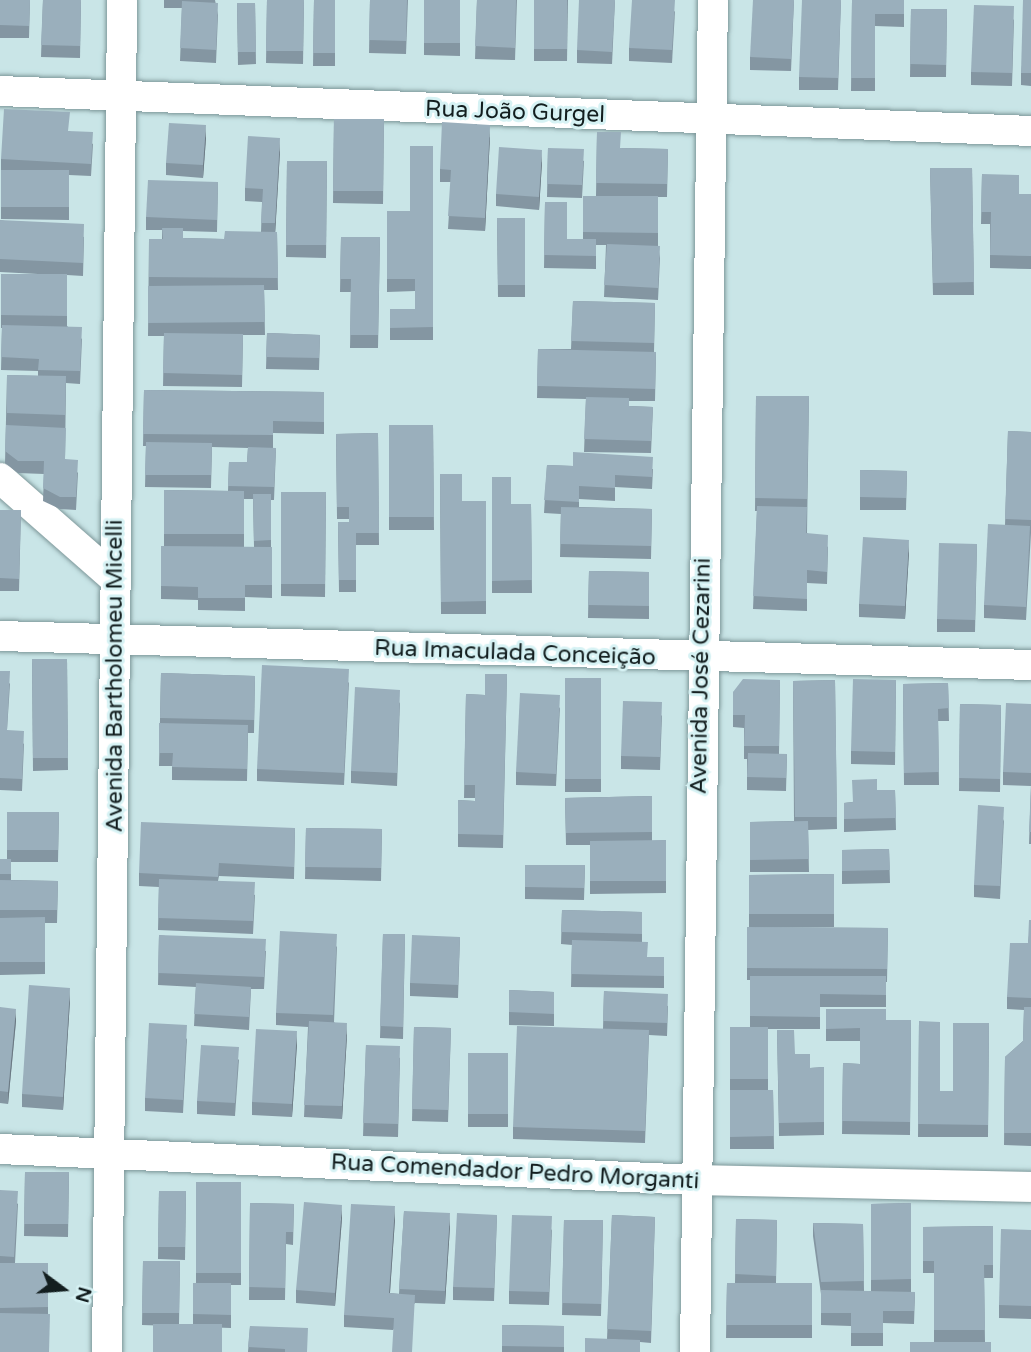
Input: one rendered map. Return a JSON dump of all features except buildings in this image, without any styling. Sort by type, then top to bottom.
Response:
[{"type":"street","name":"Avenida Bartholomeu Micelli","points":[[107,1352],[118,639],[115,579],[122,0]]},
{"type":"street","name":"Avenida José Cezarini","points":[[695,1352],[701,659],[713,0]]},
{"type":"street","name":"Rua João Gurgel","points":[[0,91],[120,99],[1031,131]]},
{"type":"street","points":[[0,478],[115,579]]},
{"type":"street","name":"Rua Imaculada Conceição","points":[[0,636],[701,659],[1031,665]]},
{"type":"street","name":"Rua Comendador Pedro Morganti","points":[[0,1149],[697,1180],[1031,1187]]}]
